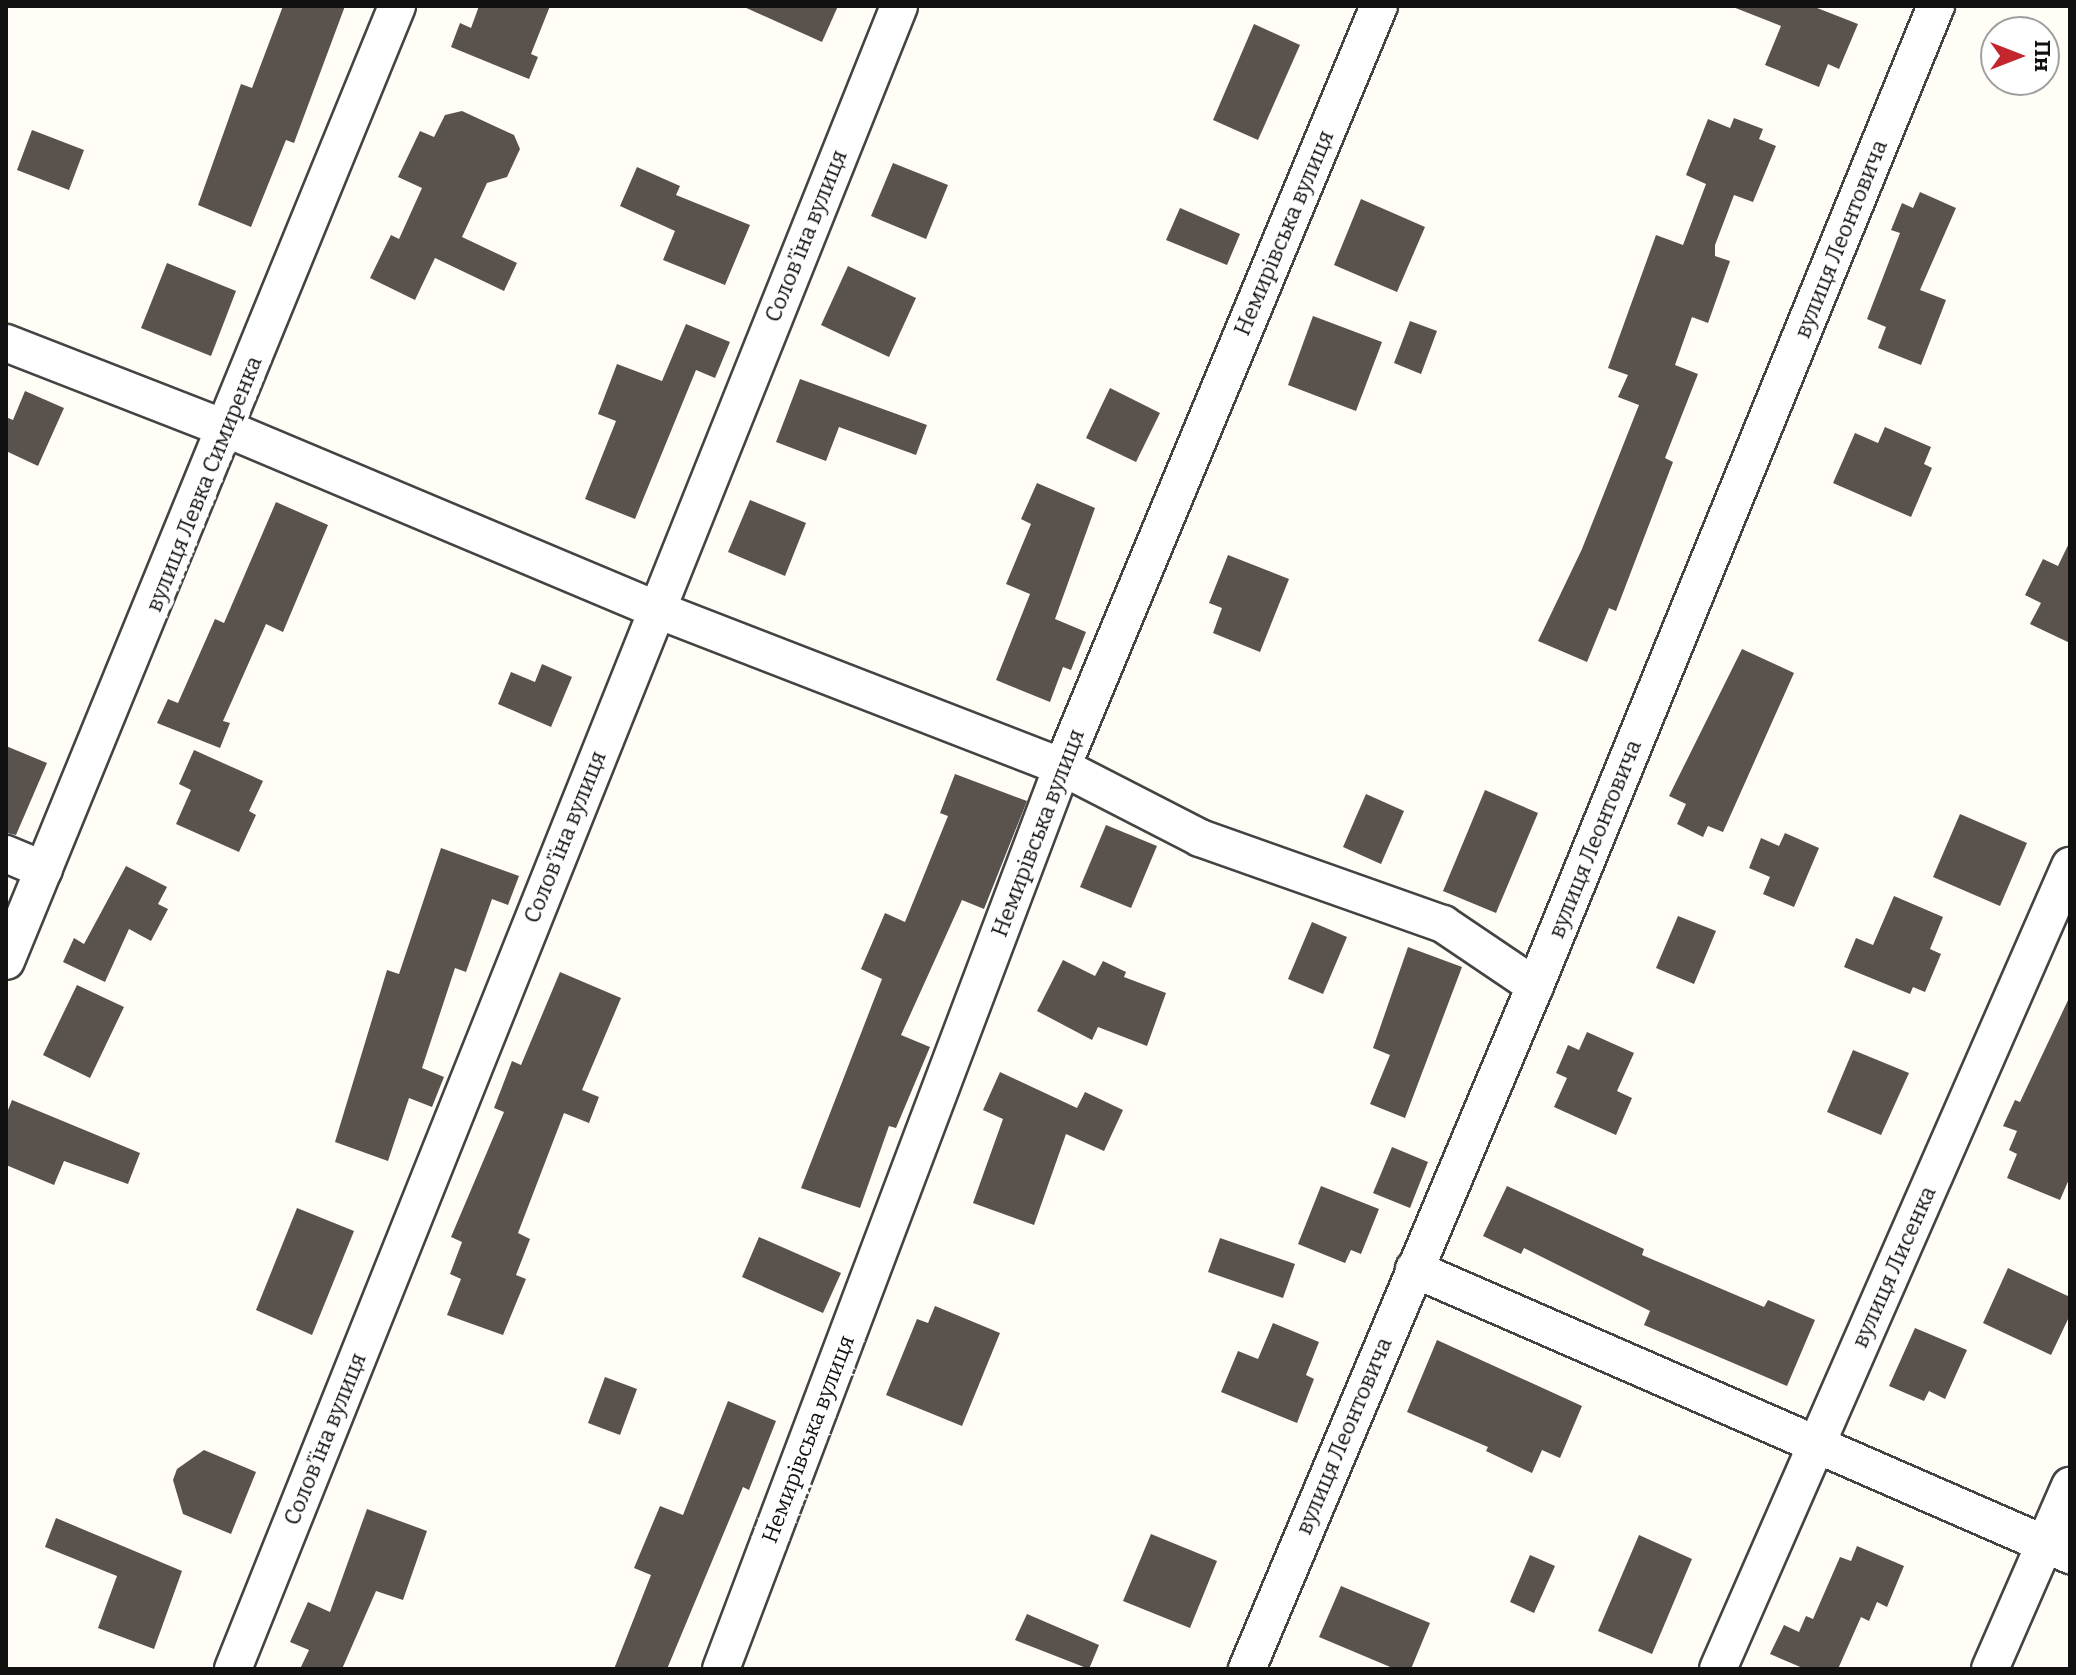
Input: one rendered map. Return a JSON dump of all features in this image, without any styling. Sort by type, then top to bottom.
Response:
[{"type":"street","name":"вулиця Левка Симиренка","points":[[6,961],[227,429],[397,6]]},
{"type":"street","name":"Соловʼїна вулиця","points":[[233,1669],[899,6]]},
{"type":"street","name":"Немирівська вулиця","points":[[721,1669],[1062,767],[1379,6]]},
{"type":"street","name":"вулиця Леонтовича","points":[[1247,1669],[1535,986],[1936,6]]},
{"type":"street","points":[[6,343],[227,429],[655,609],[1062,767],[1200,838],[1443,924],[1535,986]]},
{"type":"street","points":[[6,854],[44,870]]},
{"type":"street","name":"вулиця Лисенка","points":[[1718,1669],[2070,866]]},
{"type":"street","points":[[1414,1269],[1816,1442],[2057,1550]]},
{"type":"street","points":[[1990,1669],[2057,1550],[2070,1486]]},
{"type":"building","points":[[283,6],[345,6],[294,143],[286,140],[251,227],[198,205],[241,84],[252,88]]},
{"type":"building","points":[[479,6],[550,6],[531,54],[538,57],[529,79],[451,47],[460,23],[471,28]]},
{"type":"building","points":[[742,6],[838,6],[822,42]]},
{"type":"building","points":[[1812,6],[1858,24],[1839,69],[1828,64],[1819,87],[1765,65],[1781,26],[1733,7]]},
{"type":"building","points":[[1254,24],[1300,45],[1258,140],[1213,120]]},
{"type":"building","points":[[462,111],[514,135],[520,149],[507,177],[487,183],[462,237],[517,263],[504,291],[435,258],[415,300],[370,278],[391,235],[399,239],[422,188],[398,177],[420,131],[434,137],[445,115]]},
{"type":"building","points":[[1734,118],[1763,129],[1759,139],[1776,146],[1753,202],[1734,195],[1715,245],[1715,256],[1730,261],[1708,323],[1692,317],[1675,365],[1698,374],[1665,458],[1673,462],[1616,611],[1609,608],[1587,662],[1538,641],[1582,549],[1639,405],[1618,397],[1628,375],[1608,368],[1656,235],[1683,245],[1706,184],[1686,175],[1708,119],[1730,128]]},
{"type":"building","points":[[32,130],[84,150],[69,190],[17,170]]},
{"type":"building","points":[[893,163],[948,185],[926,239],[871,216]]},
{"type":"building","points":[[637,167],[680,186],[676,195],[750,225],[725,285],[663,260],[675,231],[620,206]]},
{"type":"building","points":[[1920,192],[1956,208],[1920,290],[1946,300],[1921,365],[1878,348],[1886,327],[1867,319],[1900,233],[1891,230],[1902,203],[1913,208]]},
{"type":"building","points":[[1361,199],[1425,227],[1397,292],[1334,265]]},
{"type":"building","points":[[1180,208],[1240,234],[1227,265],[1166,240]]},
{"type":"building","points":[[167,263],[236,291],[211,356],[141,328]]},
{"type":"building","points":[[848,266],[916,298],[889,357],[821,325]]},
{"type":"building","points":[[1313,316],[1382,342],[1356,411],[1288,385]]},
{"type":"building","points":[[1410,321],[1437,331],[1421,374],[1394,363]]},
{"type":"building","points":[[686,324],[730,342],[715,378],[696,370],[635,519],[585,499],[616,421],[598,414],[617,364],[662,381]]},
{"type":"building","points":[[800,379],[927,425],[916,455],[839,427],[826,461],[776,442]]},
{"type":"building","points":[[1110,388],[1160,413],[1136,462],[1086,438]]},
{"type":"building","points":[[25,391],[64,408],[38,466],[6,451],[6,417],[13,420]]},
{"type":"building","points":[[1885,427],[1931,447],[1924,464],[1932,468],[1911,517],[1833,483],[1855,433],[1878,443]]},
{"type":"building","points":[[1037,483],[1095,508],[1055,619],[1086,632],[1071,670],[1063,667],[1050,702],[996,680],[1030,594],[1006,584],[1031,524],[1021,519]]},
{"type":"building","points":[[750,500],[806,523],[785,576],[728,552]]},
{"type":"building","points":[[276,502],[328,525],[283,632],[266,624],[223,721],[230,723],[220,748],[157,723],[168,699],[178,703],[215,619],[224,623]]},
{"type":"building","points":[[2070,541],[2070,643],[2030,624],[2041,603],[2025,595],[2043,559],[2058,566]]},
{"type":"building","points":[[1228,555],[1289,579],[1260,652],[1213,633],[1222,608],[1209,603]]},
{"type":"building","points":[[1742,649],[1794,673],[1723,832],[1708,826],[1703,837],[1677,824],[1686,804],[1669,796]]},
{"type":"building","points":[[542,664],[572,677],[551,727],[498,704],[511,672],[535,682]]},
{"type":"building","points":[[6,746],[47,763],[16,835],[6,833]]},
{"type":"building","points":[[194,750],[263,781],[249,811],[256,815],[239,852],[176,824],[191,790],[179,784]]},
{"type":"building","points":[[955,774],[1027,801],[984,909],[962,900],[901,1035],[930,1047],[896,1128],[889,1126],[860,1208],[801,1188],[882,979],[861,969],[885,913],[905,922],[948,816],[940,813]]},
{"type":"building","points":[[1485,790],[1538,813],[1496,913],[1443,891]]},
{"type":"building","points":[[1366,794],[1404,811],[1381,864],[1343,847]]},
{"type":"building","points":[[1960,814],[2027,843],[2000,906],[1933,877]]},
{"type":"building","points":[[1106,825],[1157,846],[1131,908],[1080,887]]},
{"type":"building","points":[[1785,833],[1819,848],[1794,907],[1763,894],[1770,877],[1749,868],[1761,838],[1779,846]]},
{"type":"building","points":[[441,848],[519,876],[508,905],[492,899],[466,972],[455,968],[422,1068],[444,1077],[432,1107],[409,1098],[388,1161],[335,1142],[387,970],[399,974]]},
{"type":"building","points":[[126,866],[167,887],[158,904],[168,909],[151,941],[129,929],[105,982],[63,962],[74,938],[84,944]]},
{"type":"building","points":[[1894,896],[1943,917],[1930,949],[1941,954],[1925,992],[1913,987],[1910,994],[1844,967],[1856,938],[1873,945]]},
{"type":"building","points":[[1678,916],[1716,931],[1694,984],[1656,968]]},
{"type":"building","points":[[1312,922],[1347,937],[1323,994],[1288,979]]},
{"type":"building","points":[[1408,947],[1462,967],[1405,1118],[1370,1104],[1390,1055],[1373,1048]]},
{"type":"building","points":[[1063,960],[1095,976],[1103,961],[1126,972],[1124,977],[1166,993],[1147,1046],[1098,1027],[1092,1040],[1037,1011]]},
{"type":"building","points":[[560,972],[621,998],[582,1090],[599,1097],[589,1123],[564,1113],[518,1233],[530,1239],[516,1275],[526,1279],[503,1335],[447,1315],[461,1279],[450,1274],[462,1242],[451,1237],[504,1112],[494,1108],[512,1061],[521,1065]]},
{"type":"building","points":[[77,985],[124,1007],[90,1078],[43,1055]]},
{"type":"building","points":[[2070,996],[2070,1177],[2060,1200],[2007,1178],[2017,1154],[2009,1150],[2017,1131],[2003,1126],[2015,1100],[2020,1102]]},
{"type":"building","points":[[1587,1032],[1634,1053],[1617,1091],[1632,1098],[1616,1135],[1554,1107],[1567,1078],[1556,1073],[1568,1045],[1579,1050]]},
{"type":"building","points":[[1853,1050],[1909,1073],[1881,1135],[1827,1112]]},
{"type":"building","points":[[1000,1072],[1077,1108],[1085,1092],[1123,1110],[1104,1151],[1066,1134],[1034,1225],[973,1203],[1003,1119],[983,1110]]},
{"type":"building","points":[[12,1100],[140,1153],[128,1184],[64,1161],[54,1185],[6,1165],[6,1115]]},
{"type":"building","points":[[1392,1147],[1428,1162],[1410,1208],[1373,1193]]},
{"type":"building","points":[[1321,1186],[1379,1209],[1361,1254],[1351,1250],[1345,1263],[1298,1244]]},
{"type":"building","points":[[1507,1186],[1644,1249],[1642,1255],[1764,1307],[1768,1300],[1815,1320],[1787,1386],[1644,1325],[1650,1311],[1524,1248],[1521,1254],[1483,1236]]},
{"type":"building","points":[[297,1208],[354,1231],[312,1335],[256,1310]]},
{"type":"building","points":[[759,1237],[841,1273],[823,1313],[742,1277]]},
{"type":"building","points":[[1220,1238],[1295,1264],[1283,1298],[1208,1272]]},
{"type":"building","points":[[2008,1268],[2070,1297],[2070,1315],[2051,1355],[1983,1323]]},
{"type":"building","points":[[935,1306],[1000,1333],[962,1426],[886,1395],[917,1319],[928,1323]]},
{"type":"building","points":[[1273,1323],[1319,1342],[1306,1375],[1314,1379],[1297,1423],[1221,1392],[1238,1351],[1258,1359]]},
{"type":"building","points":[[1915,1328],[1967,1350],[1945,1399],[1929,1391],[1924,1401],[1889,1386]]},
{"type":"building","points":[[1437,1340],[1582,1406],[1560,1458],[1542,1450],[1532,1473],[1486,1451],[1488,1447],[1407,1412]]},
{"type":"building","points":[[605,1377],[637,1389],[620,1435],[588,1423]]},
{"type":"building","points":[[728,1401],[776,1421],[749,1490],[743,1487],[667,1669],[614,1669],[651,1575],[634,1568],[660,1506],[683,1515]]},
{"type":"building","points":[[204,1450],[256,1472],[231,1534],[183,1514],[173,1480],[177,1469]]},
{"type":"building","points":[[367,1509],[427,1531],[403,1600],[376,1591],[342,1669],[300,1669],[309,1650],[290,1642],[308,1602],[330,1612]]},
{"type":"building","points":[[56,1518],[182,1571],[154,1649],[98,1628],[117,1576],[45,1547]]},
{"type":"building","points":[[1151,1534],[1217,1561],[1190,1628],[1123,1601]]},
{"type":"building","points":[[1639,1535],[1692,1559],[1652,1654],[1598,1631]]},
{"type":"building","points":[[1857,1546],[1904,1566],[1887,1607],[1877,1602],[1869,1621],[1861,1617],[1838,1669],[1805,1669],[1770,1654],[1784,1625],[1799,1632],[1806,1616],[1813,1619],[1840,1557],[1851,1561]]},
{"type":"building","points":[[1530,1555],[1555,1566],[1534,1613],[1510,1602]]},
{"type":"building","points":[[1341,1586],[1430,1623],[1411,1669],[1395,1669],[1319,1637]]},
{"type":"building","points":[[1027,1614],[1099,1645],[1089,1669],[1015,1640]]}]
